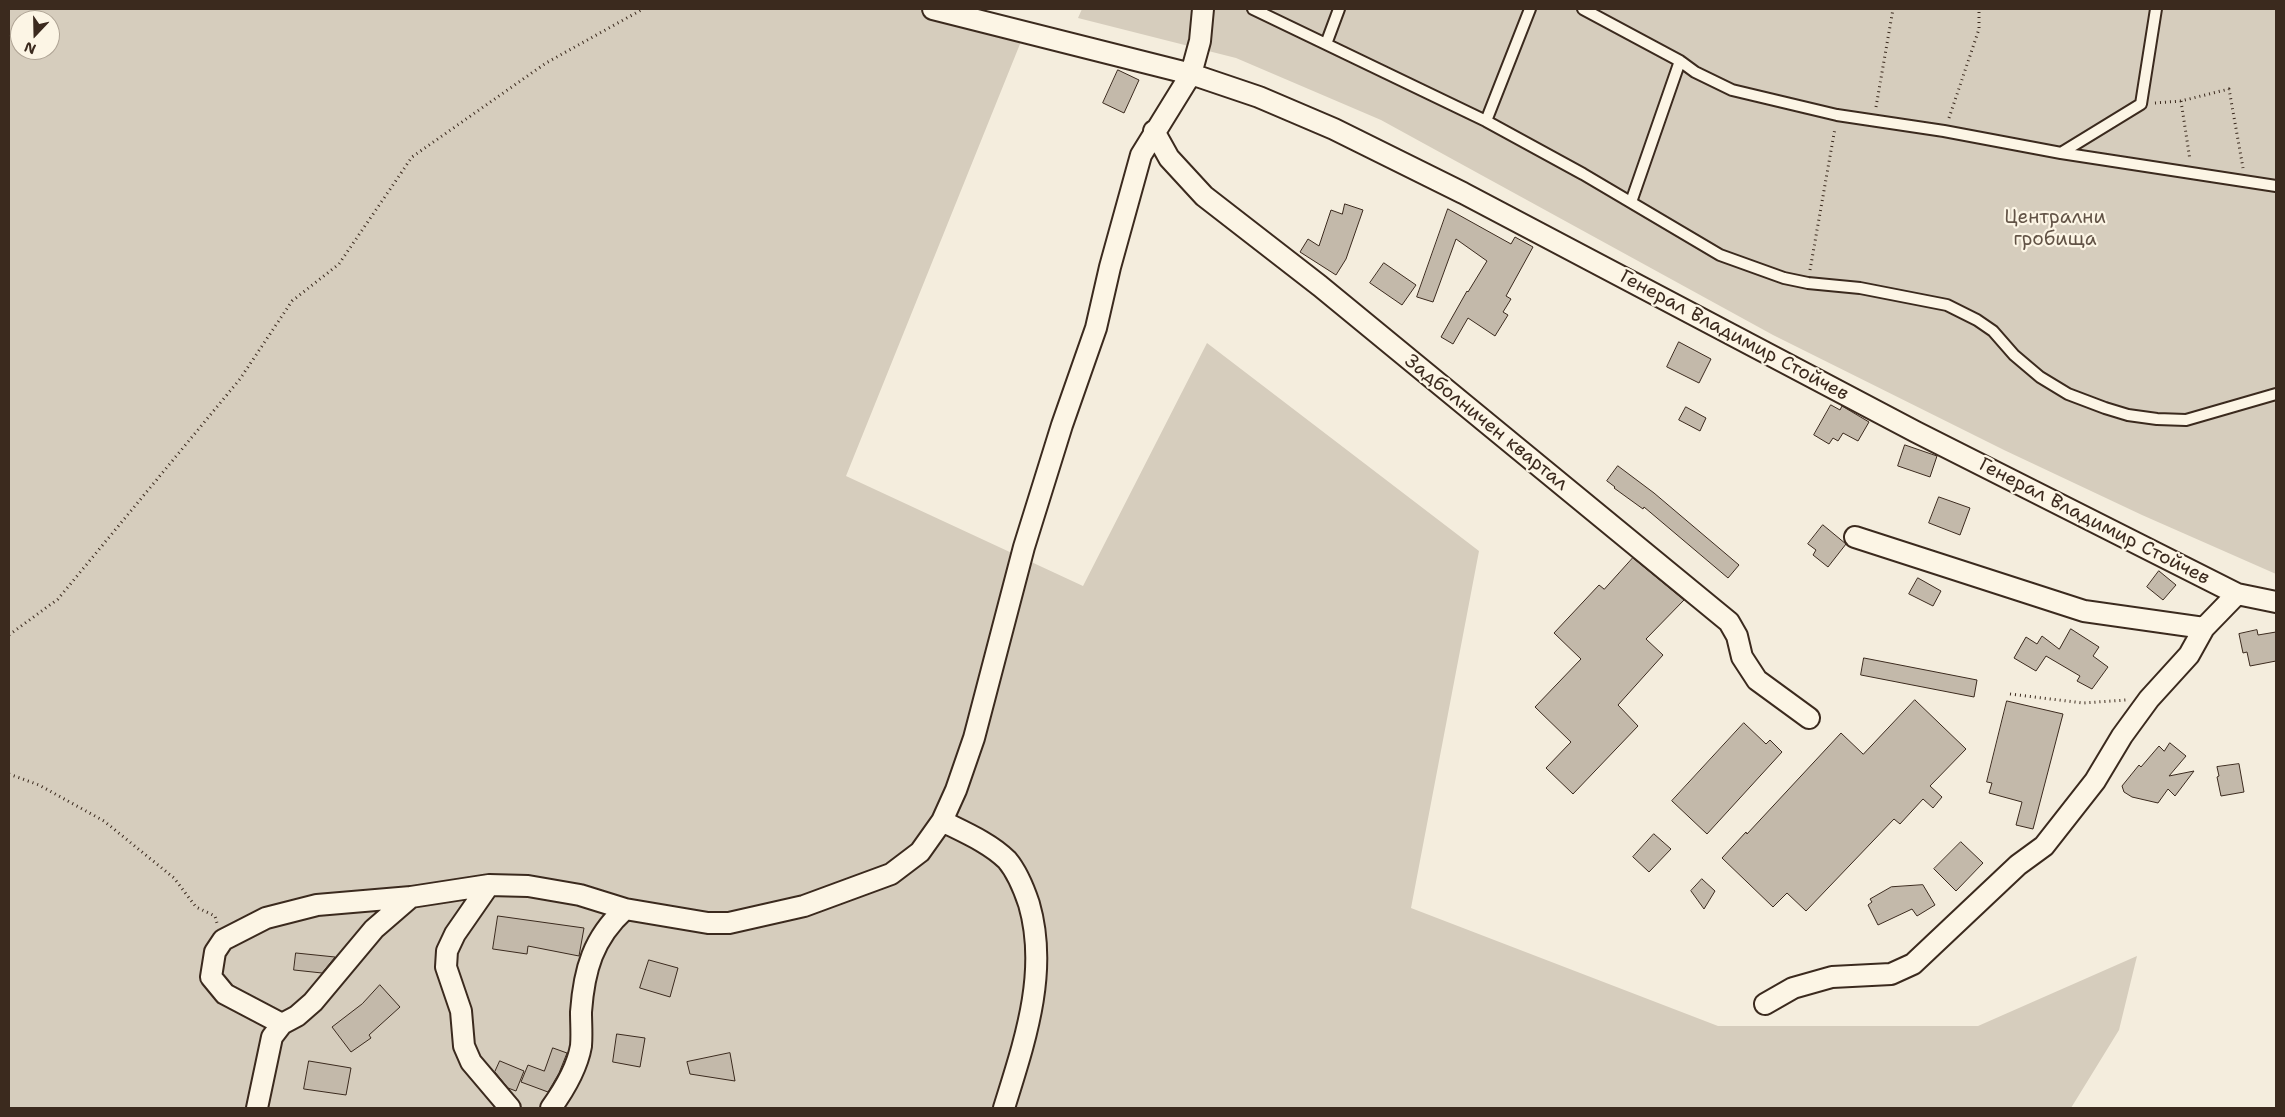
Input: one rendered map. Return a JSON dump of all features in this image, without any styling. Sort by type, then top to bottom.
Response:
[{"type":"street","name":"Генерал Владимир Стойчев","points":[[933,9],[1190,74],[1259,97],[1334,128],[1464,193],[1908,428],[2237,594],[2276,602]]},
{"type":"street","points":[[282,1024],[225,994],[211,977],[215,952],[222,940],[266,918],[318,905],[411,896],[489,885],[528,886],[580,895],[625,909],[708,923],[729,922],[804,906],[891,874],[920,852],[942,821],[956,790],[974,738],[1024,547],[1062,425],[1096,328],[1110,267],[1141,155],[1190,74],[1200,42],[1203,9]]},
{"type":"street","name":"Задболничен квартал","points":[[1154,131],[1169,158],[1204,196],[1320,286],[1729,622],[1737,636],[1742,657],[1756,680],[1809,718]]},
{"type":"street","points":[[1855,537],[2084,610],[2204,628]]},
{"type":"street","points":[[1765,1004],[1793,988],[1824,979],[1891,974],[1913,964],[2018,865],[2044,846],[2095,781],[2122,736],[2149,699],[2189,655],[2204,628],[2237,594]]},
{"type":"street","points":[[942,821],[985,844],[1007,860],[1023,884],[1033,920],[1037,959],[1033,1002],[1004,1108]]},
{"type":"street","points":[[489,885],[455,934],[447,951],[446,968],[461,1011],[464,1046],[471,1062],[510,1108]]},
{"type":"street","points":[[257,1108],[267,1053],[272,1037],[282,1024],[297,1016],[313,1002],[374,929],[411,896]]},
{"type":"street","points":[[551,1108],[573,1073],[581,1046],[584,987],[588,965],[598,941],[609,924],[625,909]]},
{"type":"lane","points":[[1253,9],[1486,121],[1631,202],[1720,255],[1784,278],[1808,283],[1860,288],[1947,305],[1977,320],[1993,331],[2014,355],[2040,377],[2068,394],[2128,415],[2186,420],[2276,394]]},
{"type":"lane","points":[[1326,44],[1339,9]]},
{"type":"lane","points":[[1486,121],[1530,9]]},
{"type":"lane","points":[[1584,9],[1680,61],[1695,72],[1732,90],[1837,114],[1944,131],[2061,154],[2276,186]]},
{"type":"lane","points":[[2061,154],[2141,104],[2156,9]]},
{"type":"lane","points":[[1631,202],[1680,61]]},
{"type":"path","points":[[9,635],[58,599],[240,379],[292,301],[340,264],[412,157],[546,63],[643,9]]},
{"type":"path","points":[[1874,120],[1893,9]]},
{"type":"path","points":[[1944,131],[1980,29],[1979,9]]},
{"type":"path","points":[[2141,104],[2181,101],[2230,89],[2246,181]]},
{"type":"path","points":[[2181,101],[2192,173]]},
{"type":"path","points":[[1808,283],[1837,114]]},
{"type":"path","points":[[2010,694],[2084,702],[2149,699]]},
{"type":"path","points":[[9,774],[39,785],[104,821],[174,878],[196,907],[215,916],[222,940]]},
{"type":"green space","points":[[9,9],[917,9],[1022,39],[846,476],[1083,586],[1207,343],[1479,551],[1411,908],[1718,1026],[1978,1026],[2137,956],[2119,1030],[2071,1108],[9,1108]]},
{"type":"green space","name":"Централни гробища","points":[[1082,9],[2276,9],[2276,574],[2142,515],[2004,450],[1773,335],[1381,120],[1236,58],[1078,18]]},
{"type":"building","points":[[1118,70],[1139,80],[1124,113],[1103,103]]},
{"type":"building","points":[[1345,204],[1363,210],[1346,259],[1336,275],[1300,252],[1308,239],[1319,246],[1331,210],[1342,214]]},
{"type":"building","points":[[1448,209],[1511,244],[1515,237],[1533,247],[1506,296],[1511,299],[1503,312],[1508,315],[1495,336],[1468,318],[1453,344],[1441,337],[1467,291],[1487,261],[1456,239],[1433,302],[1417,297]]},
{"type":"building","points":[[1384,263],[1416,285],[1402,305],[1370,283]]},
{"type":"building","points":[[1679,342],[1711,359],[1699,383],[1667,367]]},
{"type":"building","points":[[1831,405],[1840,410],[1842,406],[1869,422],[1858,441],[1843,433],[1838,441],[1833,438],[1829,444],[1814,435]]},
{"type":"building","points":[[1686,407],[1706,418],[1700,431],[1679,420]]},
{"type":"building","points":[[1905,445],[1937,456],[1930,477],[1898,466]]},
{"type":"building","points":[[1618,466],[1654,493],[1739,565],[1728,578],[1644,507],[1643,509],[1607,481]]},
{"type":"building","points":[[1939,497],[1970,508],[1960,535],[1929,523]]},
{"type":"building","points":[[1823,525],[1846,544],[1828,567],[1813,555],[1816,550],[1808,544]]},
{"type":"building","points":[[1633,558],[1684,600],[1646,639],[1663,655],[1618,705],[1638,726],[1573,794],[1546,768],[1571,742],[1535,707],[1581,659],[1554,633],[1599,585],[1604,589]]},
{"type":"building","points":[[2159,571],[2176,585],[2163,600],[2147,587]]},
{"type":"building","points":[[1918,578],[1941,591],[1933,606],[1909,594]]},
{"type":"building","points":[[2071,629],[2099,647],[2093,656],[2108,667],[2092,689],[2077,681],[2080,676],[2046,656],[2036,671],[2014,658],[2026,637],[2037,644],[2042,636],[2059,649]]},
{"type":"building","points":[[2257,630],[2258,635],[2276,632],[2276,661],[2250,666],[2247,652],[2243,653],[2239,634]]},
{"type":"building","points":[[1864,658],[1977,680],[1974,697],[1861,675]]},
{"type":"building","points":[[1915,700],[1966,749],[1930,786],[1942,797],[1933,808],[1923,799],[1900,824],[1894,819],[1806,911],[1787,893],[1773,907],[1722,858],[1746,832],[1747,834],[1841,733],[1863,754]]},
{"type":"building","points":[[2007,701],[2063,714],[2033,829],[2016,825],[2022,802],[1989,793],[1992,783],[1987,782]]},
{"type":"building","points":[[1744,723],[1766,744],[1770,740],[1782,752],[1707,834],[1672,801]]},
{"type":"building","points":[[2170,743],[2186,756],[2169,776],[2194,771],[2175,796],[2168,789],[2158,803],[2132,797],[2124,792],[2122,786],[2139,765],[2141,767],[2159,746],[2164,751]]},
{"type":"building","points":[[2239,764],[2244,792],[2221,796],[2217,767]]},
{"type":"building","points":[[1654,834],[1671,849],[1649,872],[1633,857]]},
{"type":"building","points":[[1961,842],[1983,863],[1956,891],[1934,869]]},
{"type":"building","points":[[1702,879],[1715,891],[1704,909],[1691,891]]},
{"type":"building","points":[[1923,885],[1935,905],[1917,916],[1912,909],[1878,925],[1868,905],[1872,902],[1870,899],[1891,887]]},
{"type":"building","points":[[498,916],[584,928],[579,956],[528,946],[527,954],[493,949]]},
{"type":"building","points":[[296,953],[335,957],[322,973],[294,970]]},
{"type":"building","points":[[649,960],[678,968],[670,997],[640,988]]},
{"type":"building","points":[[380,985],[400,1007],[369,1035],[371,1038],[351,1052],[332,1027],[362,1004]]},
{"type":"building","points":[[617,1034],[645,1038],[640,1067],[613,1062]]},
{"type":"building","points":[[553,1048],[567,1053],[559,1073],[548,1092],[521,1082],[528,1065],[544,1071]]},
{"type":"building","points":[[730,1053],[735,1081],[690,1074],[687,1062]]},
{"type":"building","points":[[309,1061],[351,1068],[346,1095],[304,1089]]},
{"type":"building","points":[[500,1061],[524,1071],[516,1091],[508,1088],[495,1072]]}]
